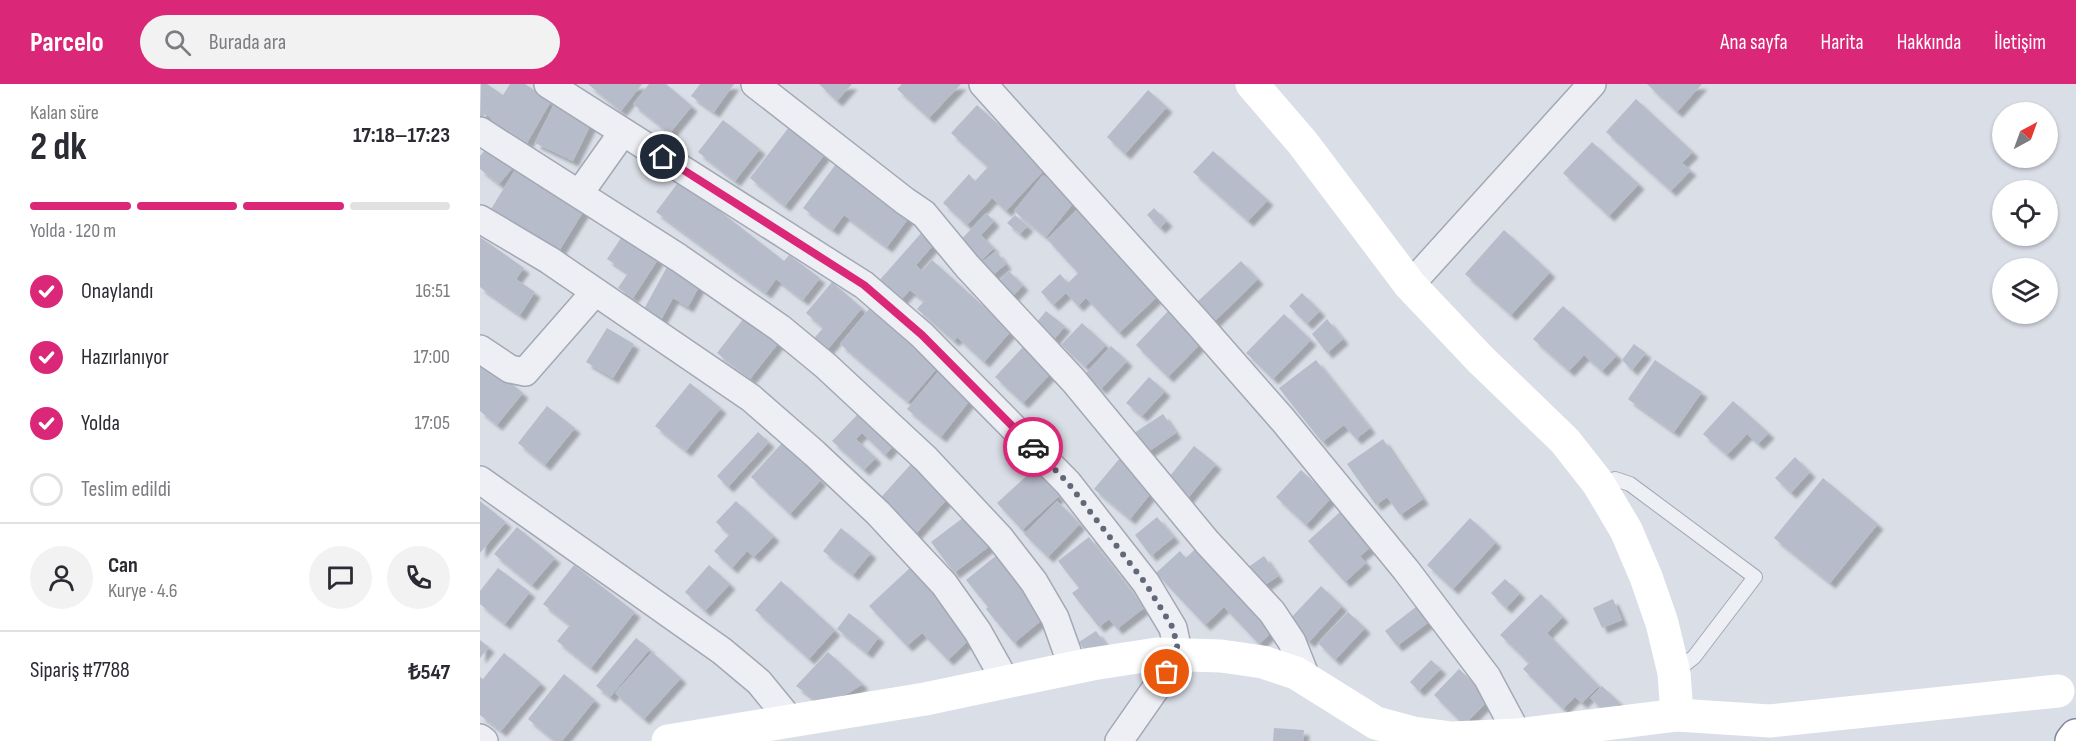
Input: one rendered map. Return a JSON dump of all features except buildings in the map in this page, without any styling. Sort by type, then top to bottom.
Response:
[{"type":"main road","points":[[1252,84],[1302,142],[1410,285],[1480,359],[1565,441],[1598,483],[1626,530],[1662,623],[1674,674],[1677,715]]},
{"type":"main road","points":[[668,741],[925,699],[1073,668],[1157,654],[1221,656],[1263,662],[1296,673],[1376,723],[1413,733],[1452,738],[1518,735],[1677,715],[1770,721],[2058,691]]},
{"type":"main road","points":[[2072,741],[2076,736]]},
{"type":"street","points":[[548,84],[864,285],[922,335],[1068,483],[1146,584],[1173,628],[1179,655],[1119,741]]},
{"type":"street","points":[[755,84],[924,214],[967,266],[1074,381],[1207,542],[1272,612],[1293,642],[1307,680]]},
{"type":"street","points":[[983,84],[1198,323],[1399,561],[1487,677],[1518,735]]},
{"type":"street","points":[[1410,285],[1592,84]]},
{"type":"street","points":[[480,131],[679,258],[780,328],[826,366],[926,459],[1000,538],[1034,582],[1055,618],[1073,668]]},
{"type":"street","points":[[579,194],[623,132]]},
{"type":"street","points":[[480,219],[596,291],[751,398],[878,513],[944,584],[978,632],[1006,682]]},
{"type":"street","points":[[480,349],[510,369],[525,372],[596,291]]},
{"type":"street","points":[[480,480],[722,651],[759,682],[791,721]]},
{"type":"street","points":[[480,738],[484,741]]},
{"type":"lane","points":[[1598,483],[1615,479],[1630,484],[1755,577],[1694,657],[1674,674]]},
{"type":"way so far","points":[[1033,447],[1068,483],[1146,584],[1173,628],[1179,655],[1167,672]]},
{"type":"route","points":[[663,157],[864,285],[922,335],[1033,447]]}]
